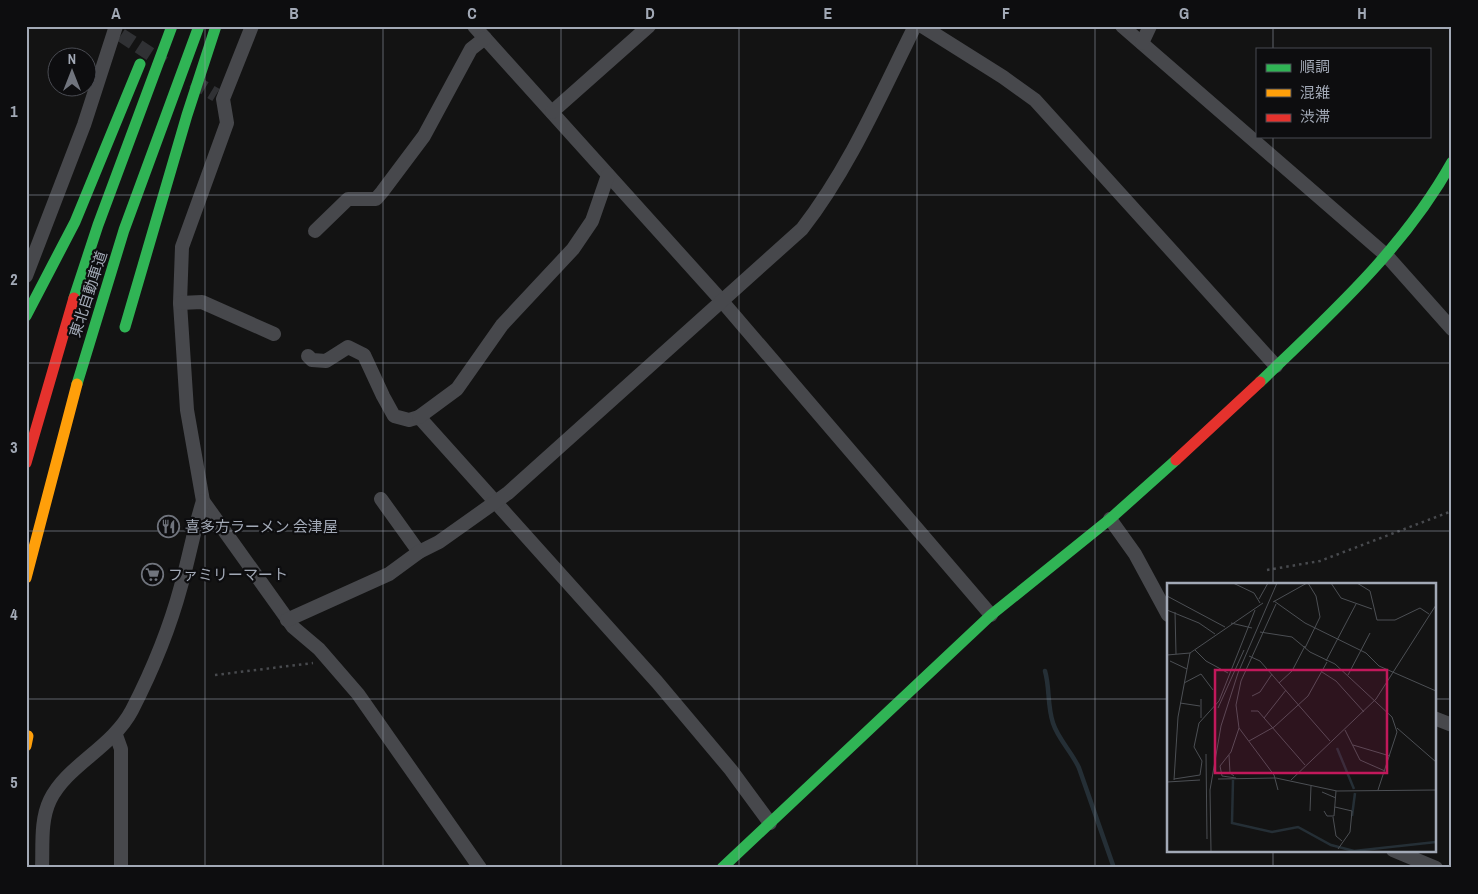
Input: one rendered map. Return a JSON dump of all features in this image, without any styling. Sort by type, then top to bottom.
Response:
[{"type":"main road","name":"東北自動車道","points":[[26,463],[57,352],[98,225],[172,26]]},
{"type":"main road","name":"東北自動車道","points":[[26,578],[48,483],[88,340],[132,205],[199,26]]},
{"type":"main road","points":[[125,327],[187,115],[216,26]]},
{"type":"main road","points":[[26,316],[75,222],[145,53]]},
{"type":"main road","points":[[722,868],[991,615],[1110,519],[1276,366],[1387,256],[1433,196],[1452,162]]},
{"type":"street","points":[[42,868],[42,828],[50,800],[74,771],[116,735],[131,711],[169,622],[181,586],[203,501],[187,410],[180,303],[182,248],[227,123],[220,97],[252,26]]},
{"type":"street","points":[[474,26],[721,300],[991,615]]},
{"type":"street","points":[[552,112],[649,26]]},
{"type":"street","points":[[287,620],[389,574],[419,552],[439,542],[496,502],[802,229],[815,212],[857,139],[916,26]]},
{"type":"street","points":[[922,26],[1003,77],[1035,100],[1276,366]]},
{"type":"street","points":[[1122,26],[1387,256],[1452,329]]},
{"type":"street","points":[[1142,43],[1150,26]]},
{"type":"street","points":[[26,276],[84,125],[115,30]]},
{"type":"street","points":[[315,231],[348,199],[376,199],[424,136],[471,49],[485,38]]},
{"type":"street","points":[[308,356],[312,360],[326,361],[348,347],[355,349],[364,355],[394,416],[409,420],[419,417],[458,388],[502,325],[573,248],[592,221],[608,175]]},
{"type":"street","points":[[180,303],[202,302],[274,334]]},
{"type":"street","points":[[419,417],[663,690],[731,770],[770,823]]},
{"type":"street","points":[[381,499],[419,552]]},
{"type":"street","points":[[203,501],[287,620],[330,661],[358,694],[480,868]]},
{"type":"street","points":[[1110,519],[1135,554],[1167,613]]},
{"type":"street","points":[[1436,719],[1452,725]]},
{"type":"street","points":[[116,735],[121,749],[121,868]]},
{"type":"street","points":[[1398,852],[1436,868]]},
{"type":"path","points":[[1267,570],[1320,561],[1452,511]]},
{"type":"path","points":[[215,675],[330,661]]},
{"type":"waterway","points":[[1045,671],[1053,723],[1058,735],[1079,768],[1114,868]]},
{"type":"tunnel","points":[[121,35],[164,63]]},
{"type":"tunnel","points":[[193,81],[216,95]]},
{"type":"traffic: fast","points":[[74,298],[98,225],[172,26]]},
{"type":"traffic: fast","points":[[77,384],[124,230],[199,26]]},
{"type":"traffic: fast","points":[[125,327],[187,115],[216,26]]},
{"type":"traffic: fast","points":[[26,316],[75,222],[140,64]]},
{"type":"traffic: fast","points":[[1260,382],[1365,279],[1412,223],[1452,162]]},
{"type":"traffic: fast","points":[[722,868],[991,615],[1110,519],[1176,460]]},
{"type":"traffic: slow","points":[[26,578],[77,384]]},
{"type":"traffic: slow","points":[[26,746],[28,736]]},
{"type":"traffic: jam","points":[[26,463],[74,298]]},
{"type":"traffic: jam","points":[[1176,460],[1260,382]]},
{"type":"place","name":"喜多方ラーメン 会津屋","points":[[169,526]]},
{"type":"place","name":"ファミリーマート","points":[[152,574]]}]
